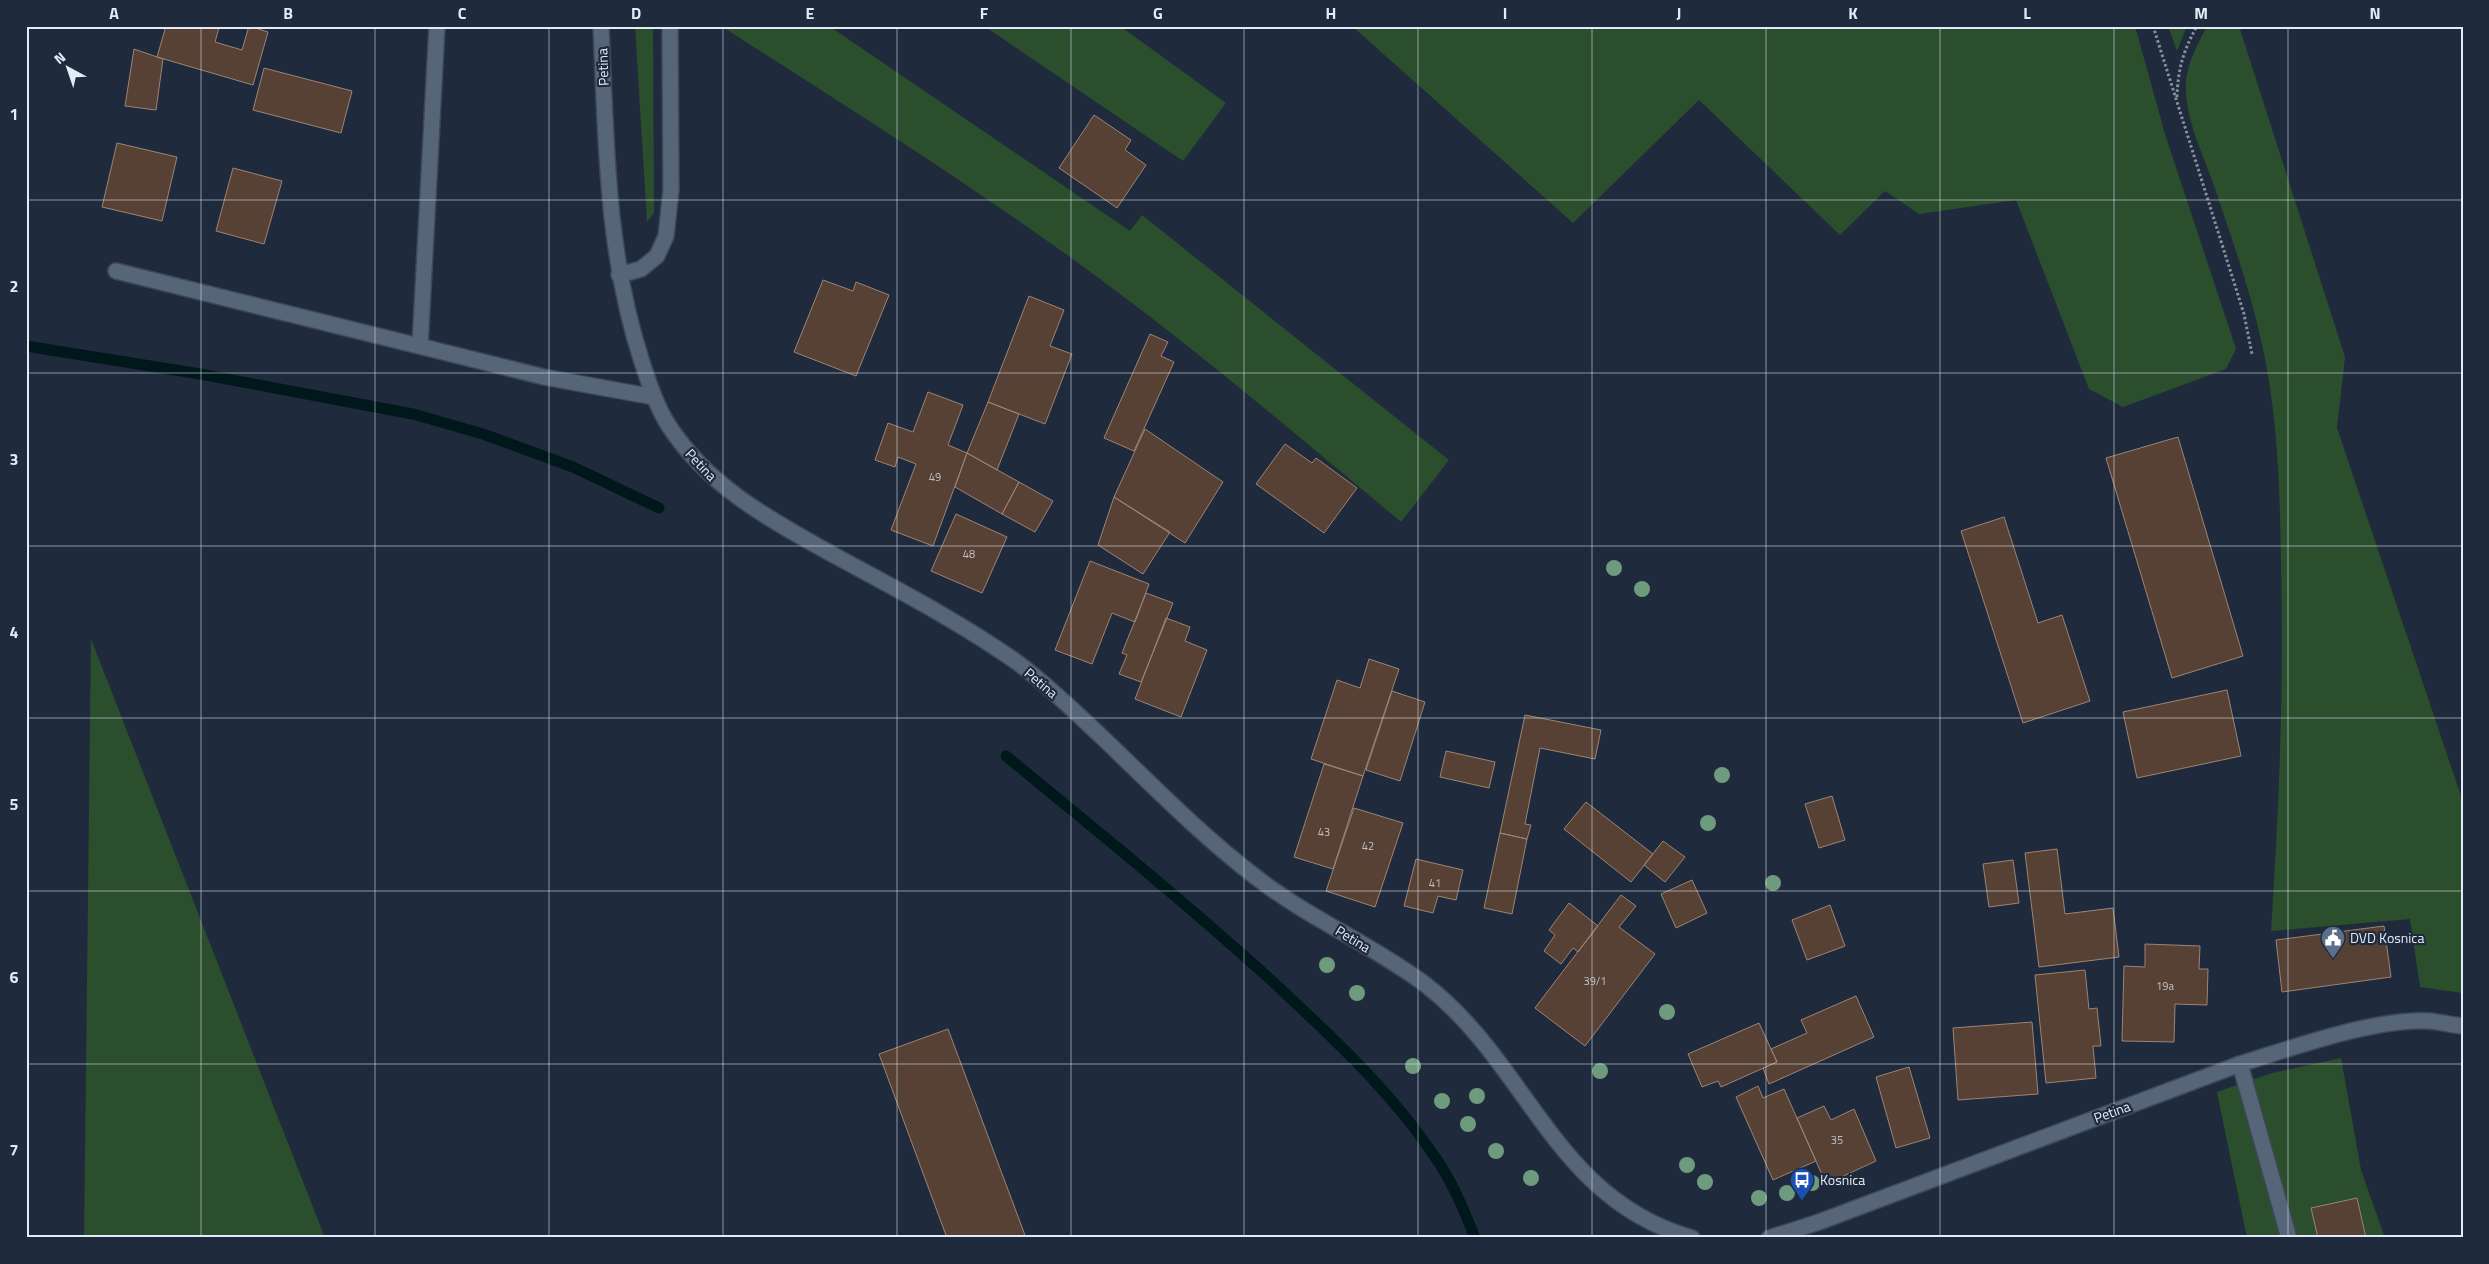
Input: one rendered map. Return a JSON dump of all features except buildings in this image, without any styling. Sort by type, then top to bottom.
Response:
[{"type":"street","points":[[420,346],[437,26]]},
{"type":"street","name":"Petina","points":[[601,26],[607,172],[619,275],[629,318],[654,397],[667,424],[715,482],[756,511],[935,612],[1021,666],[1062,700],[1172,804],[1257,878],[1280,895],[1426,985],[1455,1010],[1480,1037],[1577,1167],[1606,1193],[1639,1216],[1675,1233],[1692,1238]]},
{"type":"street","points":[[619,275],[641,269],[657,256],[666,236],[671,190],[670,26]]},
{"type":"street","points":[[116,271],[544,377],[654,397]]},
{"type":"street","name":"Petina","points":[[1769,1238],[1836,1216],[2240,1064],[2301,1045],[2391,1024],[2428,1021],[2463,1026]]},
{"type":"street","points":[[2240,1064],[2289,1238]]},
{"type":"path","points":[[2153,26],[2244,314],[2252,354]]},
{"type":"path","points":[[2177,100],[2178,69],[2188,41],[2197,26]]},
{"type":"green space","points":[[635,26],[653,26],[654,213],[647,222]]},
{"type":"green space","points":[[721,26],[829,26],[1130,231],[1142,215],[1449,460],[1401,522],[1226,377],[1092,273],[925,158]]},
{"type":"green space","points":[[984,26],[1120,26],[1226,103],[1183,161]]},
{"type":"green space","points":[[1352,26],[2135,26],[2165,134],[2236,349],[2226,369],[2123,407],[2089,389],[2016,200],[1919,214],[1885,191],[1840,235],[1699,100],[1573,223]]},
{"type":"green space","points":[[2168,26],[2187,26],[2177,51]]},
{"type":"green space","points":[[2207,26],[2239,26],[2345,357],[2337,428],[2463,802],[2463,993],[2420,987],[2410,919],[2271,931],[2278,794],[2282,611],[2279,480],[2275,423],[2267,368],[2251,300],[2212,180],[2190,120],[2186,94],[2188,68]]},
{"type":"green space","points":[[91,639],[325,1238],[84,1238]]},
{"type":"green space","points":[[2341,1058],[2361,1170],[2385,1238],[2247,1238],[2217,1092],[2272,1073]]},
{"type":"waterway","points":[[26,346],[200,374],[413,414],[483,434],[573,467],[659,508]]},
{"type":"waterway","points":[[1006,756],[1206,922],[1315,1021],[1358,1064],[1399,1109],[1435,1157],[1462,1206],[1475,1238]]},
{"type":"place","name":"DVD Kosnica","points":[[2333,959]]},
{"type":"place","name":"Kosnica","points":[[1802,1201]]}]
